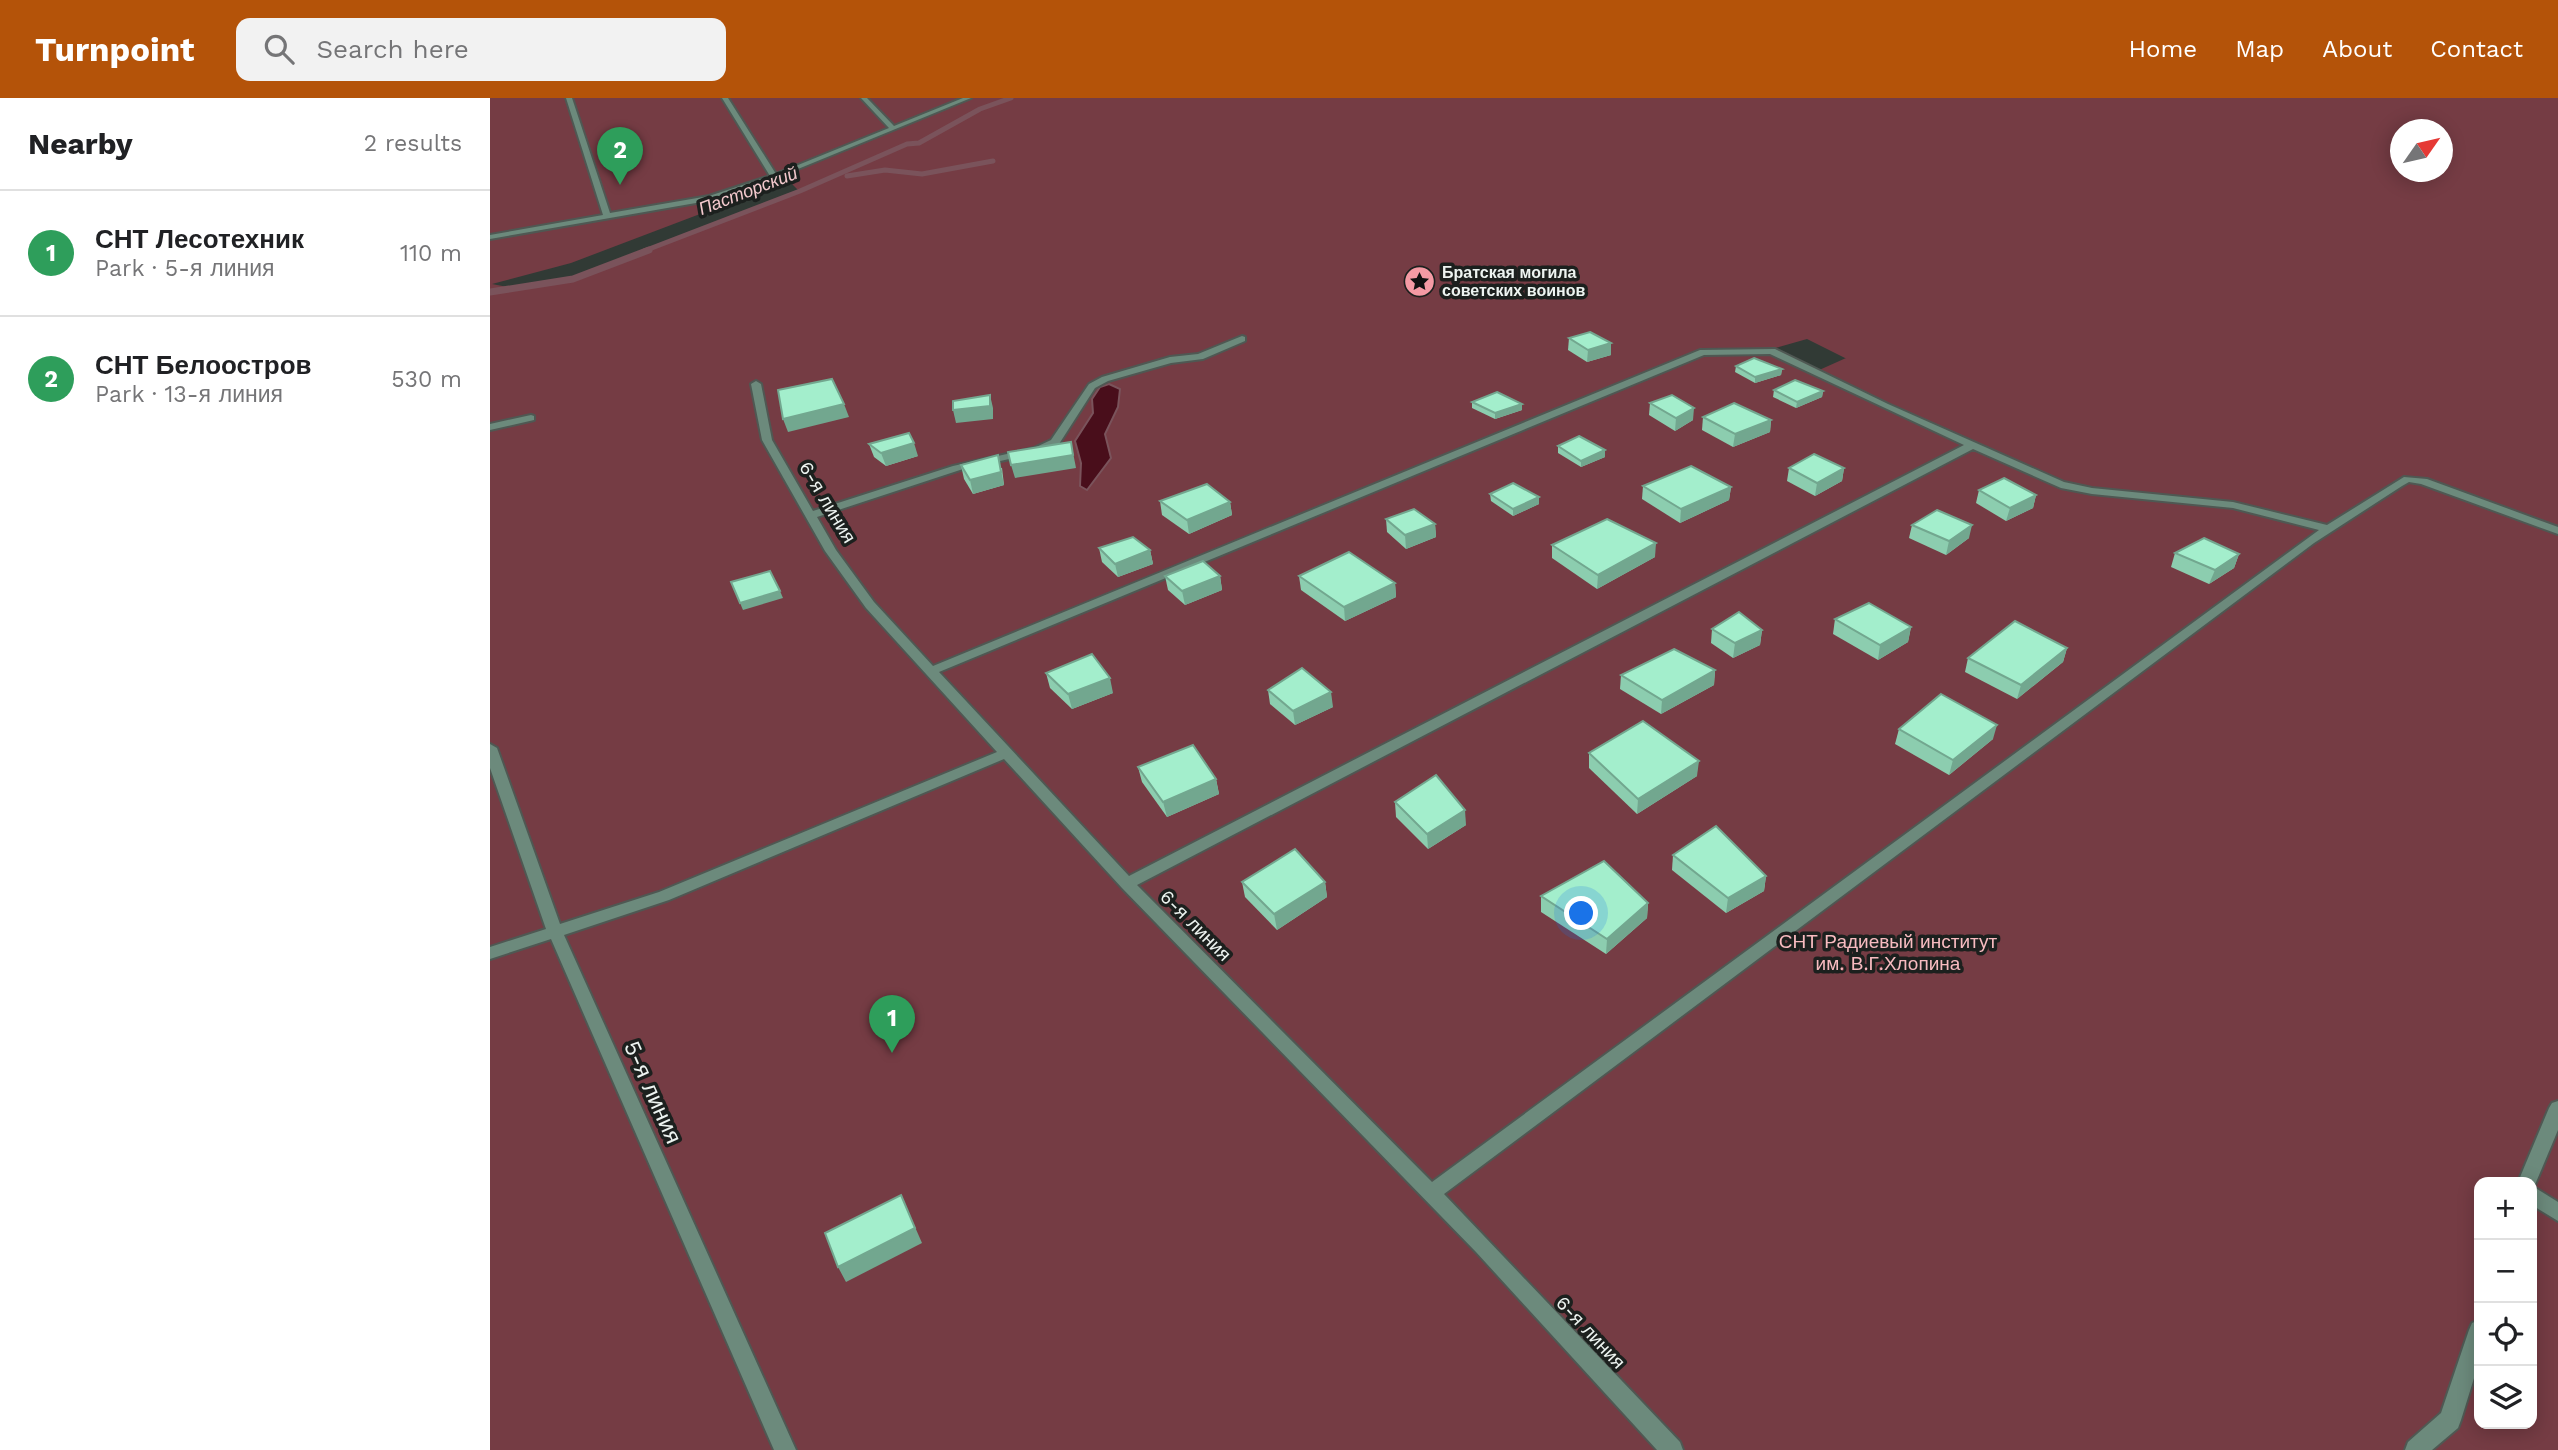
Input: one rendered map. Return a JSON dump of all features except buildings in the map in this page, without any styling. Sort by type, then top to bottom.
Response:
[{"type":"street","points":[[569,98],[607,216]]},
{"type":"street","points":[[725,98],[774,177]]},
{"type":"street","points":[[864,98],[894,129]]},
{"type":"street","points":[[490,237],[710,198],[774,177],[968,98]]},
{"type":"street","points":[[811,515],[957,467],[1037,450],[1055,442],[1091,386],[1105,379],[1170,360],[1200,357],[1242,339]]},
{"type":"street","points":[[931,671],[1703,352],[1772,351],[2061,485],[2092,491],[2233,505],[2329,528]]},
{"type":"street","name":"6-я линия","points":[[756,384],[767,440],[831,551],[870,605],[1126,884],[1431,1193],[1672,1450]]},
{"type":"street","points":[[490,427],[531,418]]},
{"type":"street","points":[[1126,884],[1973,445]]},
{"type":"street","points":[[1431,1193],[2329,528],[2408,479],[2427,482],[2558,531]]},
{"type":"street","name":"5-я линия","points":[[490,748],[556,932],[785,1450]]},
{"type":"street","points":[[490,953],[664,896],[1006,753]]},
{"type":"street","points":[[2529,1177],[2558,1108]]},
{"type":"street","points":[[2537,1198],[2558,1213]]},
{"type":"street","points":[[2416,1450],[2450,1420],[2474,1345]]},
{"type":"green space","name":"СНТ Радиевый институт им. В.Г.Хлопина","points":[[490,98],[2558,98],[2558,1450],[490,1450]],"holes":[[[782,174],[799,191],[573,279],[512,288],[492,284],[571,263],[700,214],[717,196]],[[1807,339],[1846,358],[1817,371],[1772,349]],[[1092,399],[1118,407],[1104,434],[1111,458],[1080,485],[1081,463],[1075,441],[1093,413]]]},
{"type":"shaded area","points":[[1109,384],[1120,389],[1118,407],[1105,434],[1111,458],[1087,490],[1080,486],[1081,463],[1075,441],[1093,413],[1092,399],[1100,387]]},
{"type":"waterway","name":"Пасторский","points":[[644,251],[800,191],[907,144],[919,143],[980,109],[1011,98]]},
{"type":"waterway","points":[[847,176],[885,170],[922,174],[993,161]]},
{"type":"waterway","name":"Пасторский","points":[[490,292],[573,279],[649,250]]},
{"type":"place","name":"СНТ Белоостров","points":[[620,185]]},
{"type":"place","name":"Братская могила советских воинов","points":[[1419,281]]},
{"type":"place","name":"СНТ Лесотехник","points":[[892,1053]]}]
